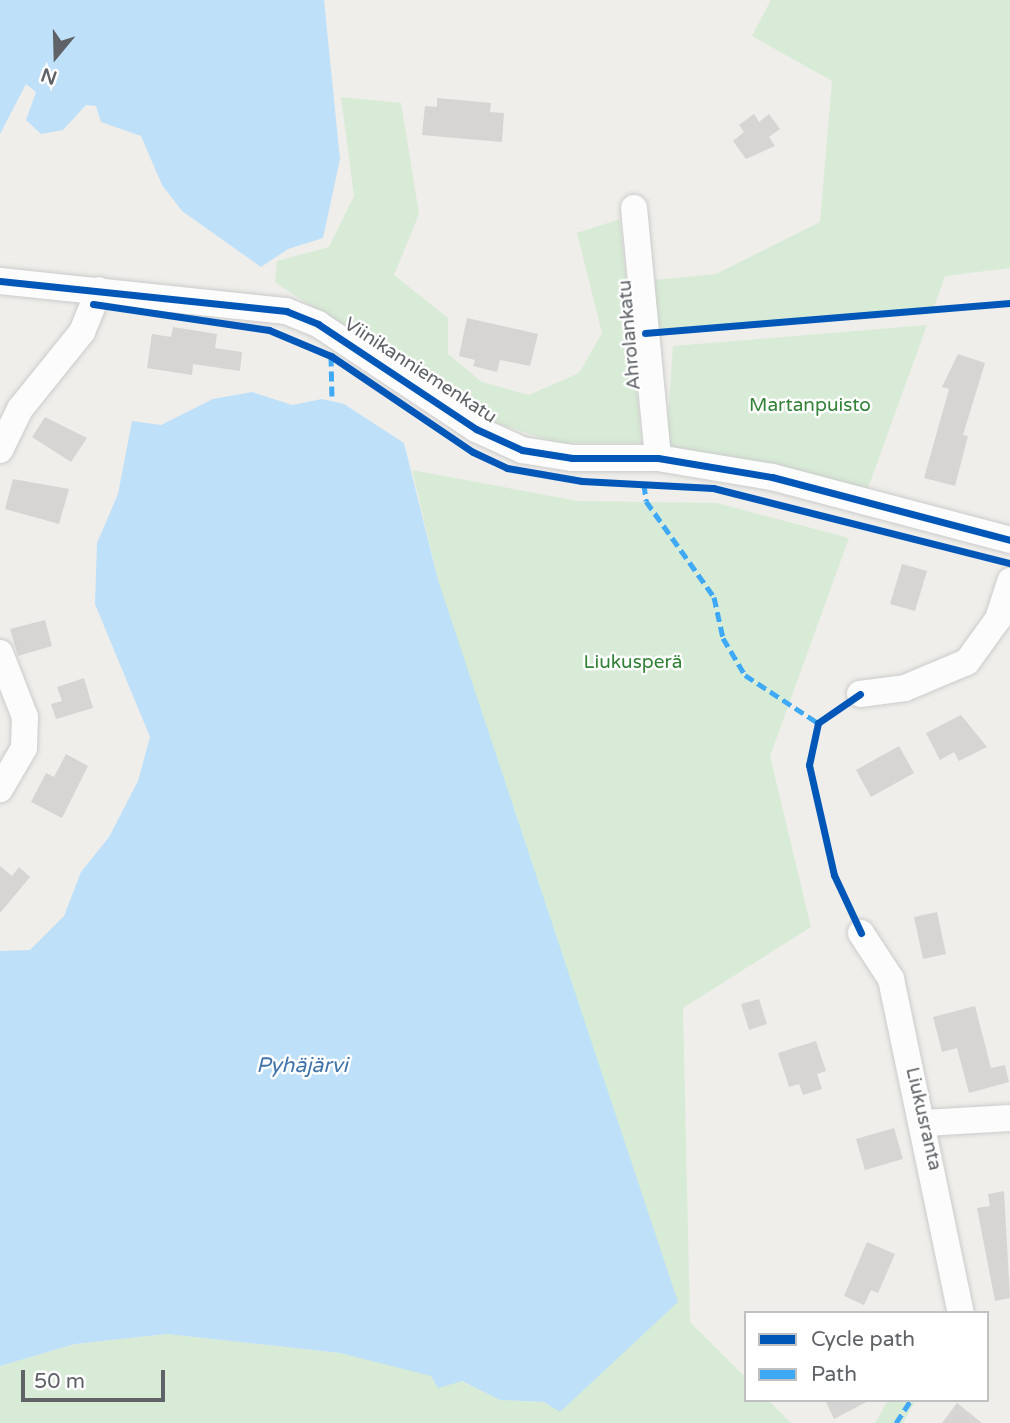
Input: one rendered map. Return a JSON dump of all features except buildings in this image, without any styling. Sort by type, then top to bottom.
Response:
[{"type":"street","name":"Ahrolankatu","points":[[634,208],[658,458]]},
{"type":"street","name":"Viinikanniemenkatu","points":[[0,281],[286,311],[337,335],[502,443],[559,457],[658,458],[772,477],[1010,540]]},
{"type":"street","points":[[0,450],[20,409],[82,332],[99,290]]},
{"type":"street","points":[[860,694],[905,688],[967,662],[998,619],[1010,581]]},
{"type":"street","points":[[0,653],[24,717],[24,748],[0,789]]},
{"type":"street","name":"Liukusranta","points":[[861,933],[891,979],[925,1123],[961,1311]]},
{"type":"street","points":[[925,1123],[1010,1118]]},
{"type":"green space","points":[[771,0],[1010,0],[1010,268],[945,276],[933,310],[667,331],[657,324],[654,280],[716,274],[820,222],[832,81],[752,36]]},
{"type":"green space","points":[[341,97],[401,103],[419,214],[394,275],[448,318],[448,354],[482,382],[529,395],[579,373],[602,333],[577,233],[620,219],[642,443],[557,443],[475,416],[275,282],[277,261],[329,247],[354,196]]},
{"type":"green space","name":"Martanpuisto","points":[[927,325],[868,488],[666,448],[673,346]]},
{"type":"green space","name":"Liukusperä","points":[[412,470],[578,501],[717,503],[849,538],[770,756],[811,927],[683,1008],[690,1322],[744,1376],[744,1402],[770,1402],[791,1423],[0,1423],[0,1366],[75,1344],[167,1334],[340,1353],[461,1381],[500,1400],[544,1402],[560,1411],[438,580]]},
{"type":"green space","points":[[887,1402],[915,1402],[903,1423],[875,1423]]},
{"type":"water","points":[[0,0],[324,0],[340,159],[323,238],[288,249],[261,267],[182,211],[162,185],[141,136],[101,122],[96,106],[86,105],[63,130],[41,134],[26,120],[36,92],[26,84],[0,134]]},
{"type":"water","name":"Pyhäjärvi","points":[[252,392],[292,405],[322,399],[344,404],[404,443],[438,580],[678,1302],[560,1412],[544,1402],[500,1400],[462,1381],[438,1388],[431,1376],[340,1353],[167,1334],[75,1344],[0,1366],[0,951],[30,950],[64,916],[81,872],[109,837],[138,781],[150,737],[95,604],[97,543],[118,494],[132,421],[161,425],[213,399]]},
{"type":"marked path","points":[[331,356],[332,401]]},
{"type":"marked path","points":[[644,484],[646,501],[714,597],[723,638],[745,675],[818,723]]},
{"type":"marked path","points":[[896,1423],[910,1402]]},
{"type":"cycle path","points":[[0,281],[286,311],[318,324],[476,429],[522,450],[572,458],[658,458],[772,477],[1010,540]]},
{"type":"cycle path","points":[[645,333],[1010,303]]},
{"type":"cycle path","points":[[93,304],[269,330],[331,356],[473,452],[507,468],[582,481],[713,488],[1010,563]]},
{"type":"cycle path","points":[[860,694],[818,723],[809,765],[834,875],[861,933]]}]
